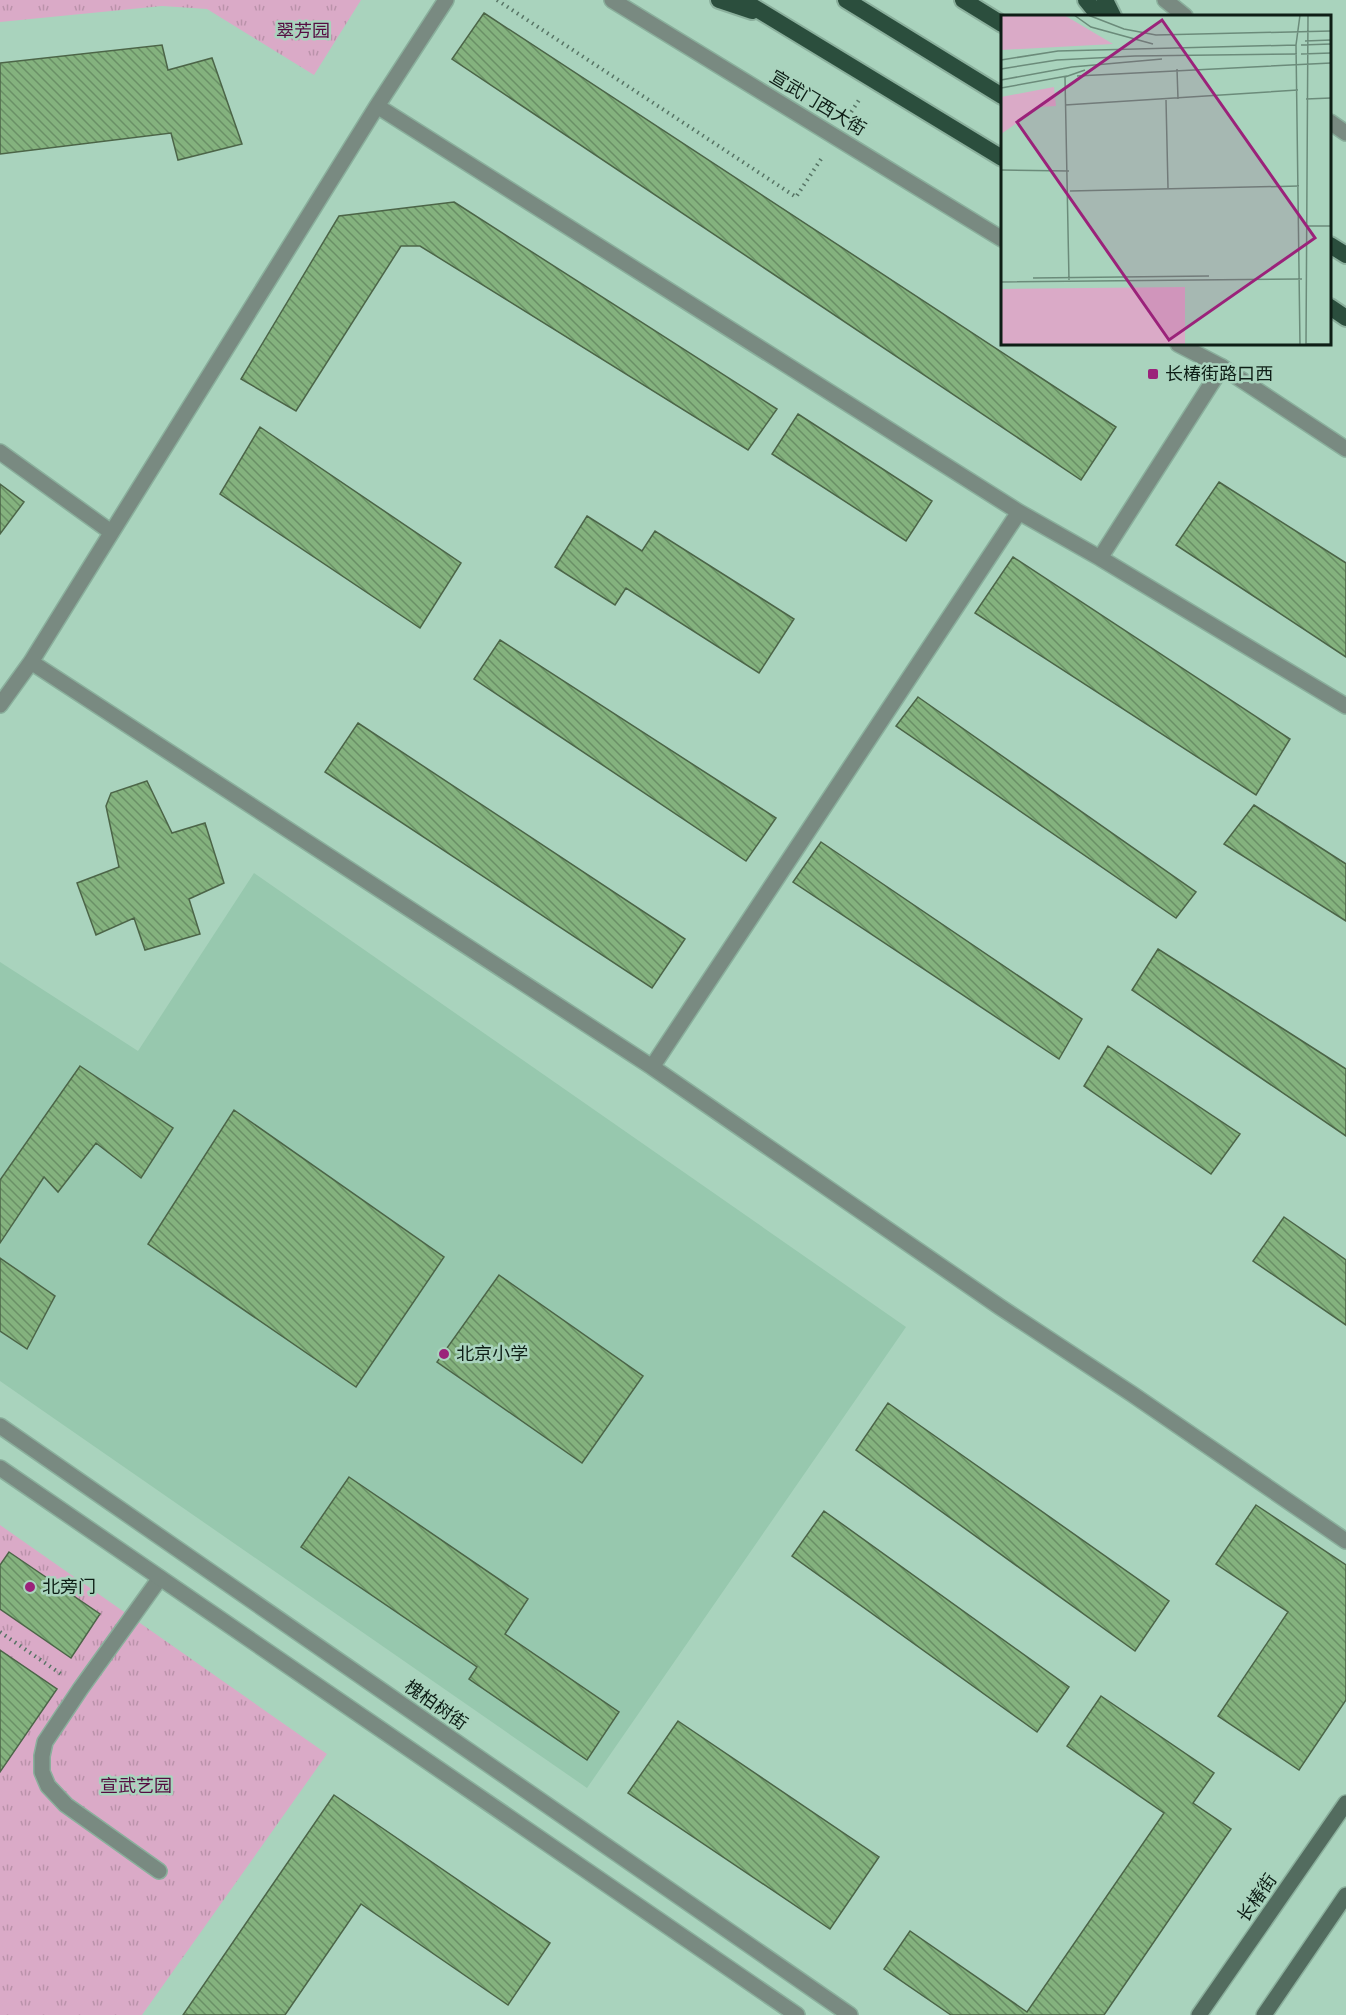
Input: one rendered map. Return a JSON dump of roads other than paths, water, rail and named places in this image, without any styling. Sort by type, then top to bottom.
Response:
[{"type":"highway","points":[[718,0],[770,16]]},
{"type":"highway","points":[[742,0],[1001,157]]},
{"type":"highway","points":[[846,0],[1001,95]]},
{"type":"highway","points":[[963,0],[1001,23]]},
{"type":"highway","points":[[1086,0],[1098,15]]},
{"type":"highway","points":[[1105,0],[1112,15]]},
{"type":"highway","points":[[1331,246],[1346,255]]},
{"type":"highway","points":[[1331,308],[1346,318]]},
{"type":"main road","name":"长椿街","points":[[1199,2015],[1346,1803]]},
{"type":"main road","points":[[1264,2015],[1345,1898]]},
{"type":"street","points":[[0,705],[31,662],[377,106],[446,0]]},
{"type":"street","name":"宣武门西大街","points":[[612,0],[1001,238]]},
{"type":"street","points":[[1166,0],[1184,15]]},
{"type":"street","points":[[377,106],[1019,512],[1346,706]]},
{"type":"street","points":[[1331,123],[1346,133]]},
{"type":"street","points":[[1180,345],[1222,368],[1346,449]]},
{"type":"street","points":[[1100,558],[1222,368]]},
{"type":"street","points":[[0,452],[111,532]]},
{"type":"street","points":[[652,1067],[1019,512]]},
{"type":"street","points":[[31,662],[652,1067],[1346,1541]]},
{"type":"street","name":"槐柏树街","points":[[0,1426],[850,2015]]},
{"type":"street","points":[[0,1468],[798,2015]]},
{"type":"street","points":[[159,1871],[66,1805],[48,1786],[42,1772],[42,1756],[45,1742],[160,1578]]},
{"type":"place","name":"长椿街路口西","points":[[1153,374]]},
{"type":"place","name":"北京小学","points":[[444,1354]]},
{"type":"place","name":"北旁门","points":[[30,1587]]},
{"type":"park label","name":"翠芳园","points":[[303,31]]},
{"type":"park label","name":"宣武艺园","points":[[136,1786]]}]
